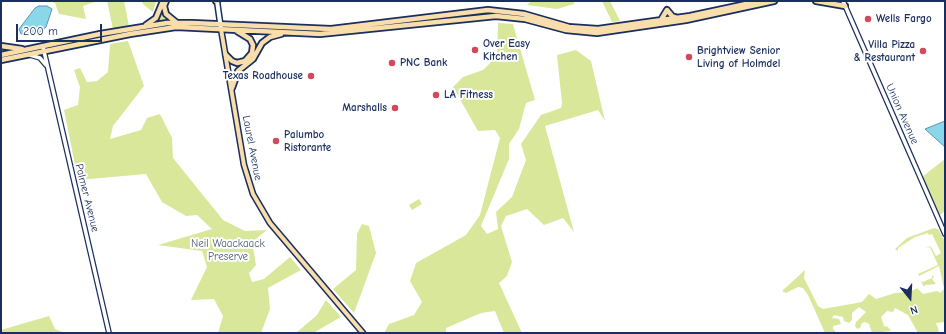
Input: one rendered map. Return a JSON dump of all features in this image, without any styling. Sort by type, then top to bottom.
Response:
[{"type":"highway","points":[[142,27],[156,18],[163,1]]},
{"type":"highway","points":[[166,1],[164,6],[166,14],[177,23]]},
{"type":"highway","points":[[1,60],[142,27],[177,23],[221,26],[331,29],[488,10],[514,12],[558,25],[584,29],[609,28],[677,18],[760,1]]},
{"type":"highway","points":[[232,88],[238,71],[253,59],[263,41],[272,36],[335,34],[496,16],[525,19],[566,30],[603,32],[686,20],[774,1]]},
{"type":"highway","points":[[816,1],[845,6]]},
{"type":"highway","points":[[836,4],[842,1]]},
{"type":"highway","points":[[661,20],[667,10],[672,16],[677,18]]},
{"type":"highway","points":[[1,46],[43,49],[176,27],[221,26],[239,31],[250,39],[253,45],[253,52],[248,59],[240,63],[232,62],[226,55]]},
{"type":"highway","points":[[232,29],[299,34]]},
{"type":"highway","points":[[1,55],[32,49]]},
{"type":"main road","name":"Laurel Avenue","points":[[217,1],[244,165],[250,187],[260,207],[278,234],[363,333]]},
{"type":"street","name":"Union Avenue","points":[[842,1],[945,234]]},
{"type":"street","name":"Palmer Avenue","points":[[43,49],[109,333]]},
{"type":"street","points":[[29,54],[40,58],[47,66]]},
{"type":"green space","points":[[49,1],[97,1],[83,6],[86,19],[59,14],[55,3]]},
{"type":"green space","points":[[107,1],[124,1],[129,26],[113,29]]},
{"type":"green space","points":[[141,1],[156,1],[153,12],[144,5]]},
{"type":"green space","points":[[531,1],[574,1],[574,4],[557,9],[527,5]]},
{"type":"green space","points":[[602,1],[610,1],[620,21],[612,22]]},
{"type":"green space","points":[[162,7],[164,14],[169,20],[154,22]]},
{"type":"green space","points":[[498,23],[513,24],[535,100],[526,103],[519,129],[509,144],[509,159],[481,226],[487,234],[498,229],[496,212],[512,197],[526,160],[521,144],[541,115],[561,108],[562,103],[557,55],[576,50],[591,61],[605,121],[598,110],[545,126],[574,232],[563,218],[544,225],[527,209],[506,216],[501,226],[512,262],[507,276],[499,283],[522,333],[504,333],[495,311],[481,313],[446,328],[446,333],[384,333],[389,324],[414,315],[422,302],[410,281],[416,263],[466,235],[480,215],[500,138],[495,130],[478,131],[453,87],[463,77],[483,70],[497,56]]},
{"type":"green space","name":"Neil Waackaack Preserve","points":[[128,41],[144,86],[113,126],[110,139],[141,130],[147,118],[160,114],[172,138],[173,158],[223,220],[245,231],[267,230],[252,242],[256,265],[249,273],[252,282],[264,279],[290,257],[301,270],[268,288],[270,309],[261,333],[218,333],[223,316],[214,299],[191,300],[207,267],[202,251],[158,245],[212,229],[197,215],[186,216],[162,202],[146,174],[78,180],[64,110],[78,105],[80,87],[74,70],[80,68],[87,82],[97,81],[108,72],[110,44]]},
{"type":"green space","points":[[945,159],[945,211],[940,215],[922,177]]},
{"type":"green space","points":[[419,199],[422,204],[412,210],[409,205]]},
{"type":"green space","points":[[362,224],[369,226],[376,253],[354,313],[333,289],[356,270],[357,234]]},
{"type":"green space","points":[[934,228],[938,229],[945,241],[945,322],[936,323],[939,331],[936,333],[918,333],[908,315],[895,308],[893,312],[887,311],[881,317],[884,326],[888,327],[891,331],[872,333],[869,324],[865,322],[862,323],[860,328],[857,329],[855,326],[856,322],[866,312],[859,307],[852,313],[852,320],[849,323],[844,321],[843,317],[834,315],[832,318],[839,319],[841,324],[833,326],[833,329],[837,333],[825,333],[808,295],[803,288],[798,287],[786,293],[782,291],[805,270],[804,278],[818,306],[823,309],[862,302],[869,294],[876,299],[895,293],[910,292],[917,288],[923,294],[937,291],[940,293],[944,289],[939,266],[919,276],[918,274],[938,265],[930,247],[926,248],[930,246],[936,256],[941,253],[932,234],[929,235],[928,233],[915,237],[898,248],[898,251],[895,249],[907,238]]},
{"type":"green space","points":[[932,275],[934,277],[932,279],[936,284],[925,285],[924,287],[921,281],[923,282],[932,278]]},
{"type":"green space","points":[[326,300],[341,317],[313,333],[296,333],[317,315]]},
{"type":"green space","points":[[49,316],[55,329],[65,333],[1,333],[1,330]]},
{"type":"water","points":[[39,6],[47,6],[52,9],[46,27],[39,33],[21,34],[19,29],[35,8]]},
{"type":"water","points":[[945,121],[945,147],[925,129]]},
{"type":"place","name":"Wells Fargo","points":[[868,19]]},
{"type":"place","name":"Over Easy Kitchen","points":[[475,50]]},
{"type":"place","name":"Villa Pizza & Restaurant","points":[[923,51]]},
{"type":"place","name":"Brightview Senior Living of Holmdel","points":[[689,57]]},
{"type":"place","name":"PNC Bank","points":[[392,63]]},
{"type":"place","name":"Texas Roadhouse","points":[[311,76]]},
{"type":"place","name":"LA Fitness","points":[[436,95]]},
{"type":"place","name":"Marshalls","points":[[395,108]]},
{"type":"place","name":"Palumbo Ristorante","points":[[276,141]]}]
